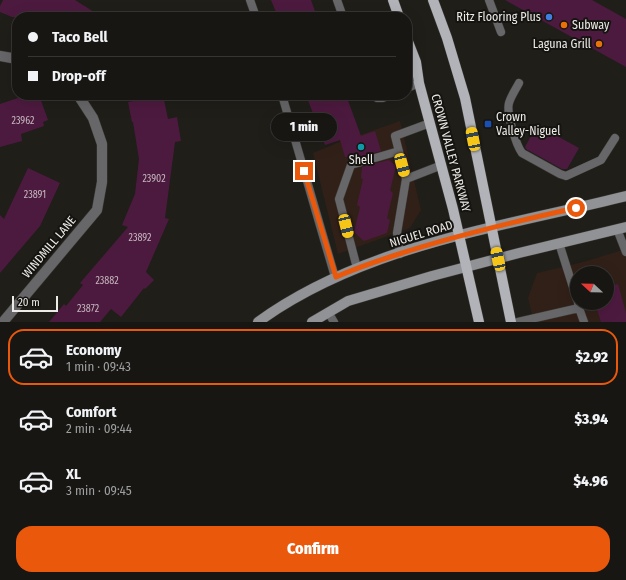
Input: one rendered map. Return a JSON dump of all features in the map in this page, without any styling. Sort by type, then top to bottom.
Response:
[{"type":"main road","points":[[393,0],[397,12]]},
{"type":"main road","name":"CROWN VALLEY PARKWAY","points":[[433,0],[447,38],[465,98],[511,322]]},
{"type":"main road","name":"CROWN VALLEY PARKWAY","points":[[412,52],[416,62],[419,83],[460,236],[479,322]]},
{"type":"main road","name":"NIGUEL ROAD","points":[[258,322],[300,296],[357,268],[514,221],[626,196]]},
{"type":"main road","points":[[312,322],[348,301],[466,267],[621,228]]},
{"type":"street","points":[[0,56],[12,58]]},
{"type":"street","name":"WINDMILL LANE","points":[[3,322],[97,210],[102,182],[102,144],[93,118],[81,100]]},
{"type":"lane","points":[[250,0],[254,12]]},
{"type":"lane","points":[[336,0],[341,12]]},
{"type":"lane","points":[[489,0],[502,32]]},
{"type":"lane","points":[[412,86],[419,83]]},
{"type":"lane","points":[[519,83],[509,103],[508,111],[518,148],[522,153],[566,176],[601,160],[615,138]]},
{"type":"lane","points":[[283,100],[336,277]]},
{"type":"lane","points":[[400,254],[397,233],[406,178],[395,136],[430,123]]},
{"type":"lane","points":[[357,268],[339,199],[351,165],[399,151]]},
{"type":"lane","points":[[406,178],[442,165]]},
{"type":"lane","points":[[621,228],[626,252]]},
{"type":"lane","points":[[559,243],[570,278]]},
{"type":"lane","points":[[518,322],[570,306]]},
{"type":"lane","points":[[580,310],[584,322]]},
{"type":"lane","points":[[328,312],[334,322]]},
{"type":"shaded area","points":[[400,121],[421,210],[410,228],[338,254],[313,153]]},
{"type":"shaded area","points":[[626,249],[626,322],[534,322],[528,298],[537,273],[583,262]]},
{"type":"building","points":[[3,0],[75,0],[94,12],[12,12],[12,17],[0,12],[0,6]]},
{"type":"building","points":[[271,0],[311,0],[315,12],[276,12]]},
{"type":"building","points":[[505,0],[592,0],[626,19],[626,67]]},
{"type":"building","points":[[12,100],[41,100],[48,120],[43,122],[44,126],[21,134],[22,141],[0,147],[0,104]]},
{"type":"building","points":[[138,100],[164,100],[168,119],[177,117],[181,141],[175,142],[165,218],[169,219],[146,272],[154,280],[145,289],[144,288],[121,317],[111,309],[100,322],[49,322],[64,304],[66,306],[83,285],[80,283],[128,227],[122,225],[135,194],[139,159],[128,102]]},
{"type":"building","points":[[308,100],[348,100],[361,136],[375,131],[381,151],[348,160],[347,157],[345,157],[340,140],[325,145]]},
{"type":"building","points":[[537,125],[579,148],[567,169],[562,169],[526,149],[525,147]]},
{"type":"building","name":"Shell","points":[[389,160],[396,166],[390,190],[393,193],[387,218],[390,220],[387,233],[364,241],[354,232],[360,207],[357,205],[363,179],[361,178],[362,167]]},
{"type":"building","points":[[28,168],[60,183],[40,226],[0,273],[0,215],[4,219]]},
{"type":"building","points":[[618,284],[626,313],[626,322],[601,322],[597,310],[614,310],[614,285]]},
{"type":"place","name":"Ritz Flooring Plus","points":[[549,17]]},
{"type":"place","name":"Subway","points":[[564,25]]},
{"type":"place","name":"Laguna Grill","points":[[599,44]]},
{"type":"place","name":"Crown Valley-Niguel","points":[[488,124]]},
{"type":"place","name":"Shell","points":[[361,147]]},
{"type":"route","points":[[304,171],[336,277],[351,270],[426,245],[514,221],[576,208]]}]
